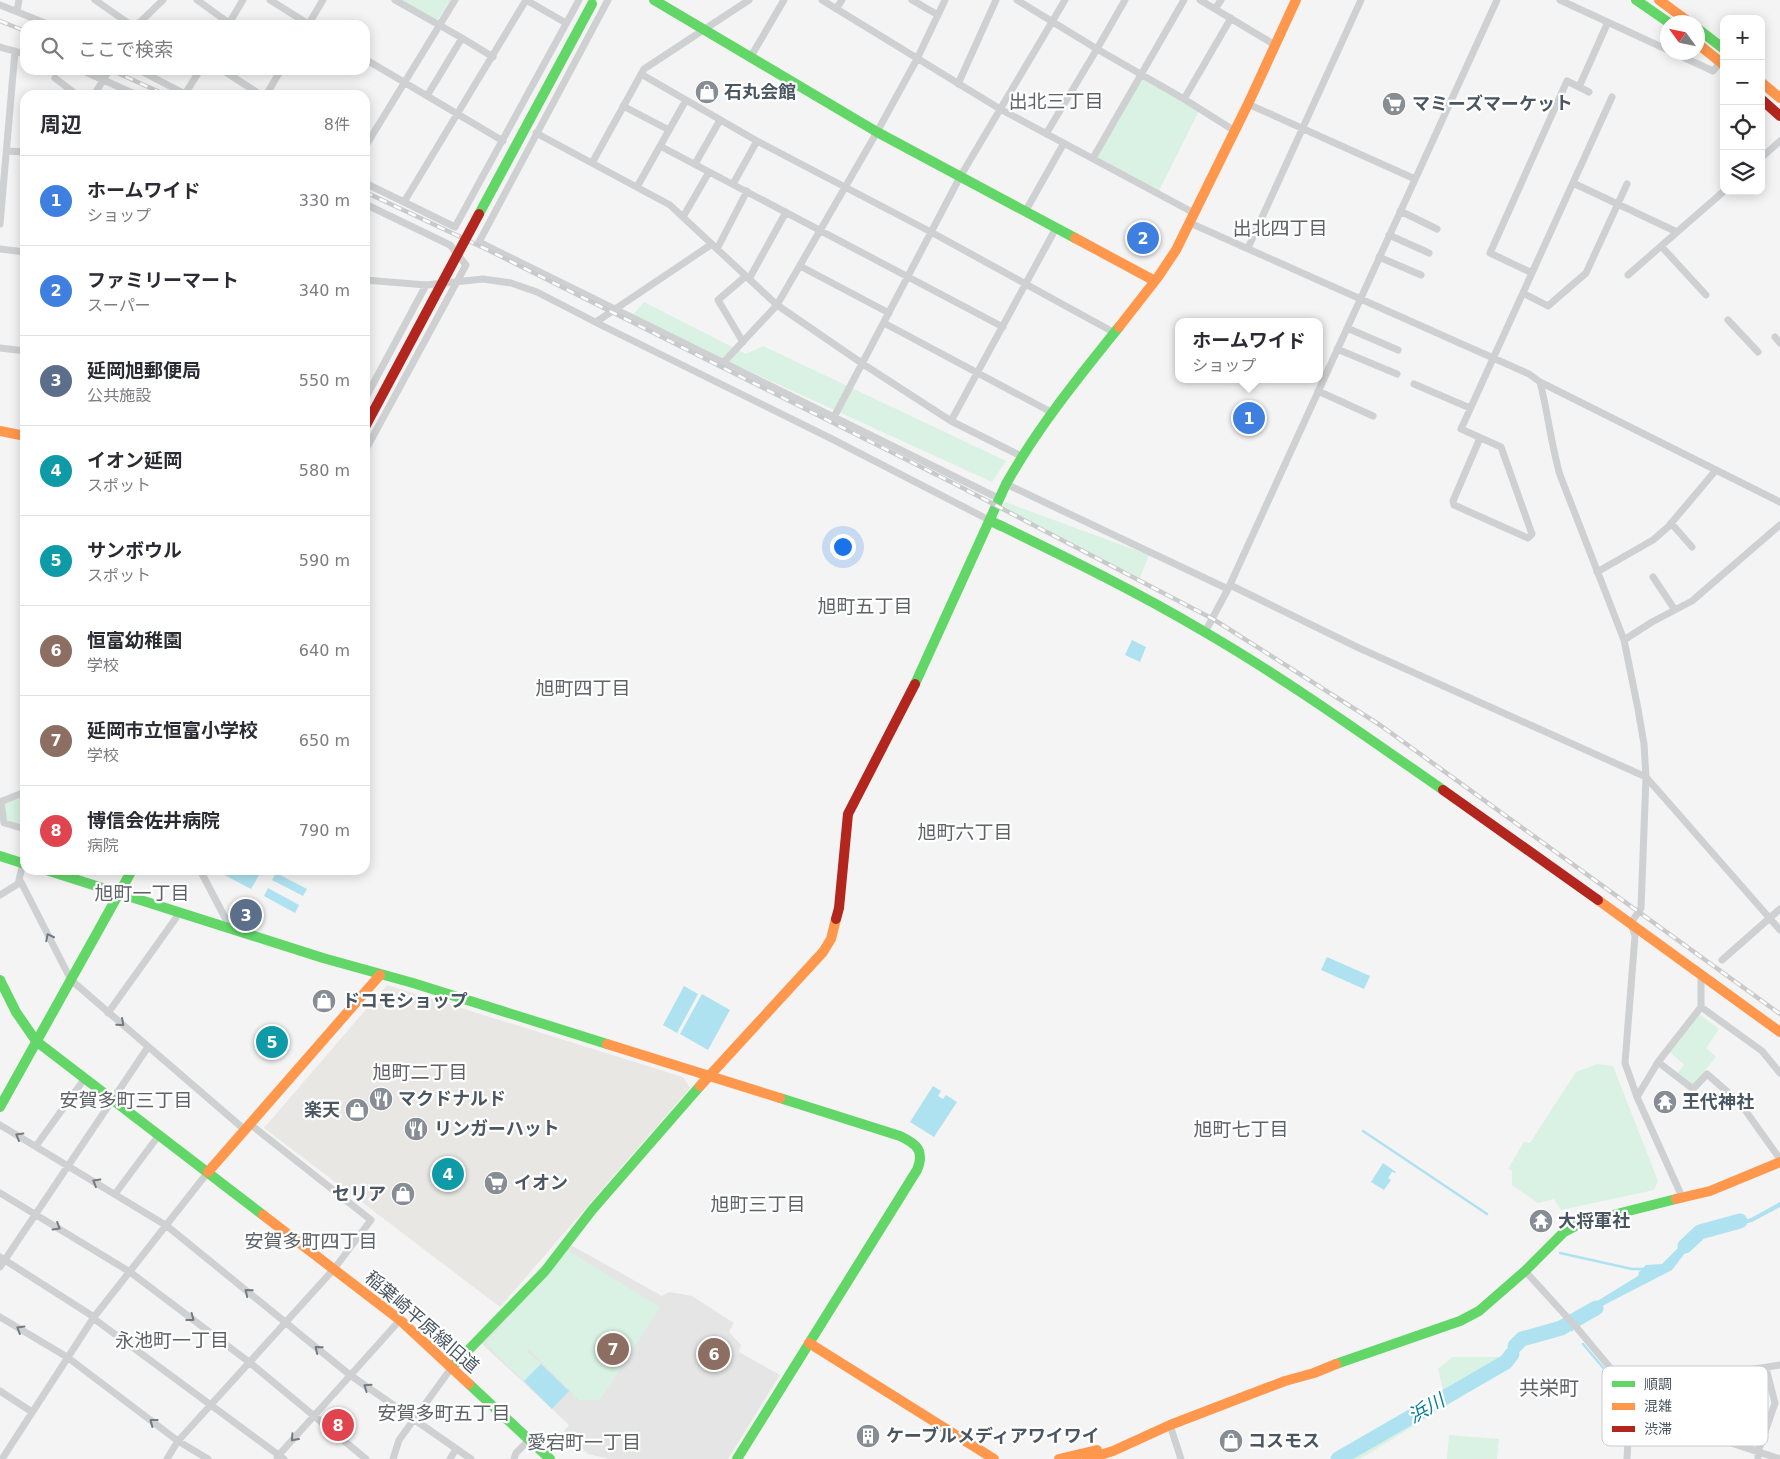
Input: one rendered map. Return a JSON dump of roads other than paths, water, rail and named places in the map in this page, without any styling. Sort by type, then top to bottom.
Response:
[{"type":"main road","points":[[654,0],[877,132],[1155,282]]},
{"type":"main road","points":[[452,1367],[545,1271],[592,1210],[709,1076],[812,964],[831,939],[839,908],[848,814],[921,671],[991,521],[1006,484],[1021,456],[1051,412],[1155,282],[1172,257],[1235,131],[1296,0]]},
{"type":"main road","points":[[1636,0],[1660,16]]},
{"type":"main road","points":[[1659,0],[1679,15]]},
{"type":"main road","points":[[370,418],[593,2]]},
{"type":"main road","points":[[1705,34],[1720,46]]},
{"type":"main road","points":[[1705,49],[1720,60]]},
{"type":"main road","points":[[1765,85],[1780,98]]},
{"type":"main road","points":[[1765,103],[1780,116]]},
{"type":"main road","points":[[0,431],[20,435]]},
{"type":"main road","points":[[991,521],[1141,595],[1205,632],[1388,752],[1631,923],[1780,1032]]},
{"type":"main road","points":[[0,856],[20,862]]},
{"type":"main road","points":[[62,875],[885,1131],[910,1141],[919,1150],[921,1162],[917,1170],[736,1459]]},
{"type":"main road","points":[[0,1107],[129,875]]},
{"type":"main road","points":[[208,1172],[380,975]]},
{"type":"main road","name":"稲葉崎平原線旧道","points":[[1,984],[16,1012],[36,1041],[400,1320],[550,1459]]},
{"type":"main road","points":[[1088,1459],[1113,1451],[1170,1425],[1285,1381],[1314,1373],[1460,1320],[1479,1311],[1564,1232],[1576,1225],[1710,1191],[1780,1160]]},
{"type":"main road","points":[[809,1343],[994,1459]]},
{"type":"main road","points":[[1061,1459],[1130,1443]]},
{"type":"street","points":[[17,11],[19,0]]},
{"type":"street","points":[[95,0],[124,20]]},
{"type":"street","points":[[142,20],[163,0]]},
{"type":"street","points":[[197,0],[224,20]]},
{"type":"street","points":[[231,20],[243,0]]},
{"type":"street","points":[[270,0],[301,20]]},
{"type":"street","points":[[312,20],[323,0]]},
{"type":"street","points":[[395,0],[492,57]]},
{"type":"street","points":[[370,139],[455,0]]},
{"type":"street","points":[[404,202],[526,0],[566,23]]},
{"type":"street","points":[[370,185],[455,227],[579,0]]},
{"type":"street","points":[[608,0],[479,242],[1000,499]]},
{"type":"street","points":[[592,163],[644,69],[749,0]]},
{"type":"street","points":[[750,58],[784,0]]},
{"type":"street","points":[[822,0],[1000,109],[1093,158],[1192,218],[1248,248],[1529,374],[1540,382],[1780,502]]},
{"type":"street","points":[[836,9],[842,0]]},
{"type":"street","points":[[912,0],[938,15]]},
{"type":"street","points":[[723,363],[777,305],[877,132],[917,59],[945,0]]},
{"type":"street","points":[[958,84],[996,0]]},
{"type":"street","points":[[1017,0],[1235,131]]},
{"type":"street","points":[[834,417],[960,177],[1065,0]]},
{"type":"street","points":[[1046,134],[1125,0]]},
{"type":"street","points":[[1093,158],[1184,0]]},
{"type":"street","points":[[1200,0],[1275,45]]},
{"type":"street","points":[[1215,9],[1221,0]]},
{"type":"street","points":[[1248,248],[1361,0]]},
{"type":"street","points":[[1323,380],[1497,0]]},
{"type":"street","points":[[1560,0],[1660,46]]},
{"type":"street","points":[[0,5],[38,20]]},
{"type":"street","points":[[1184,99],[1231,18]]},
{"type":"street","points":[[1579,87],[1608,22]]},
{"type":"street","points":[[427,96],[462,38]]},
{"type":"street","points":[[0,47],[20,52]]},
{"type":"street","points":[[0,224],[15,51]]},
{"type":"street","points":[[1689,60],[1713,71],[1720,65]]},
{"type":"street","points":[[370,61],[503,141]]},
{"type":"street","points":[[641,74],[720,120],[931,232],[1115,333]]},
{"type":"street","points":[[92,75],[125,90]]},
{"type":"street","points":[[97,90],[106,75]]},
{"type":"street","points":[[148,75],[177,90]]},
{"type":"street","points":[[189,90],[197,75]]},
{"type":"street","points":[[230,75],[253,90]]},
{"type":"street","points":[[269,90],[278,75]]},
{"type":"street","points":[[55,78],[71,90]]},
{"type":"street","points":[[1532,273],[1490,253],[1567,82],[1589,92]]},
{"type":"street","points":[[1480,438],[1452,501],[1454,505],[1528,538],[1532,534],[1501,447],[1461,429],[1612,97]]},
{"type":"street","points":[[637,187],[686,100]]},
{"type":"street","points":[[1248,104],[1415,179]]},
{"type":"street","points":[[624,106],[669,130]]},
{"type":"street","points":[[695,164],[720,120]]},
{"type":"street","points":[[536,133],[670,205],[777,305],[951,421],[1021,456]]},
{"type":"street","points":[[733,184],[757,140]]},
{"type":"street","points":[[1765,154],[1780,141]]},
{"type":"street","points":[[1025,212],[1064,143]]},
{"type":"street","points":[[660,146],[1002,328]]},
{"type":"street","points":[[7,151],[20,152]]},
{"type":"street","points":[[682,217],[709,172]]},
{"type":"street","points":[[1573,183],[1677,232]]},
{"type":"street","points":[[1523,294],[1548,306],[1586,272],[1627,184]]},
{"type":"street","points":[[596,322],[715,246],[747,191]]},
{"type":"street","points":[[1628,275],[1720,194]]},
{"type":"street","points":[[370,206],[450,245],[466,265],[370,442]]},
{"type":"street","points":[[1400,211],[1437,228]]},
{"type":"street","points":[[743,342],[718,300],[747,277],[786,212]]},
{"type":"street","points":[[951,421],[1056,228]]},
{"type":"street","points":[[1389,235],[1429,253]]},
{"type":"street","points":[[1661,246],[1706,296]]},
{"type":"street","points":[[0,249],[20,251]]},
{"type":"street","points":[[1379,257],[1422,275]]},
{"type":"street","points":[[800,266],[889,313]]},
{"type":"street","points":[[370,280],[426,285],[483,279],[511,283],[538,292],[991,521]]},
{"type":"street","points":[[370,389],[426,285]]},
{"type":"street","points":[[1728,320],[1758,352]]},
{"type":"street","points":[[884,323],[1051,412]]},
{"type":"street","points":[[1346,328],[1398,350]]},
{"type":"street","points":[[0,348],[20,350]]},
{"type":"street","points":[[1337,349],[1397,374]]},
{"type":"street","points":[[1540,382],[1560,475],[1624,640],[1642,735],[1646,778],[1641,908],[1631,923],[1635,936],[1625,1063],[1637,1096],[1683,1198]]},
{"type":"street","points":[[1205,632],[1229,587],[1322,383]]},
{"type":"street","points":[[1414,384],[1470,408]]},
{"type":"street","points":[[1318,391],[1373,416]]},
{"type":"street","points":[[1597,572],[1653,540],[1672,523],[1716,470]]},
{"type":"street","points":[[1006,484],[1646,778],[1780,930]]},
{"type":"street","points":[[1672,523],[1692,547]]},
{"type":"street","points":[[1624,640],[1692,600],[1780,525]]},
{"type":"street","points":[[1653,578],[1675,610]]},
{"type":"street","points":[[20,794],[1,802],[4,823],[20,828]]},
{"type":"street","points":[[18,884],[21,875]]},
{"type":"street","points":[[203,875],[231,929]]},
{"type":"street","points":[[0,895],[21,882],[71,980],[148,1047],[247,1127],[371,1220],[334,1268],[178,1441],[167,1459]]},
{"type":"street","points":[[1722,960],[1780,909]]},
{"type":"street","points":[[108,1012],[176,918],[178,912]]},
{"type":"street","points":[[1637,1096],[1658,1062],[1701,1006],[1701,974]]},
{"type":"street","points":[[1701,1006],[1762,1051],[1780,1073]]},
{"type":"street","points":[[0,1266],[2,1258],[35,1214],[148,1047]]},
{"type":"street","points":[[1658,1062],[1693,1089],[1707,1074],[1740,1103],[1780,1160]]},
{"type":"street","points":[[36,1146],[85,1078]]},
{"type":"street","points":[[0,1125],[167,1226],[350,1375],[471,1459]]},
{"type":"street","points":[[115,1194],[159,1134]]},
{"type":"street","points":[[2,1459],[94,1318],[208,1172]]},
{"type":"street","points":[[0,1193],[130,1272],[249,1362],[366,1459]]},
{"type":"street","points":[[2,1258],[94,1318],[279,1458],[400,1320]]},
{"type":"street","points":[[1525,1270],[1609,1366]]},
{"type":"street","points":[[0,1317],[67,1357],[178,1441],[208,1459]]},
{"type":"street","points":[[393,1459],[398,1440],[452,1367]]},
{"type":"street","points":[[1768,1376],[1775,1403],[1768,1424]]},
{"type":"street","points":[[0,1392],[32,1412]]},
{"type":"street","points":[[1771,1415],[1780,1416]]},
{"type":"street","points":[[1170,1425],[1181,1459]]},
{"type":"street","points":[[514,1459],[516,1453],[529,1440]]},
{"type":"street","points":[[1627,1459],[1628,1446]]},
{"type":"street","points":[[1731,1446],[1758,1456],[1780,1459]]},
{"type":"street","points":[[450,1459],[456,1449]]},
{"type":"water","points":[[1132,640],[1146,647],[1140,662],[1125,655]]},
{"type":"water","points":[[224,875],[259,875],[251,889]]},
{"type":"water","points":[[275,875],[280,875],[307,889],[303,896],[272,880]]},
{"type":"water","points":[[268,888],[299,905],[295,913],[264,896]]},
{"type":"water","points":[[1327,957],[1370,976],[1364,989],[1321,970]]},
{"type":"water","points":[[684,986],[698,994],[677,1033],[663,1025]]},
{"type":"water","points":[[702,994],[730,1010],[708,1050],[680,1034]]},
{"type":"water","points":[[933,1086],[941,1091],[938,1096],[943,1099],[946,1095],[957,1102],[934,1137],[910,1122]]},
{"type":"water","points":[[1383,1163],[1396,1172],[1392,1172],[1388,1178],[1391,1180],[1384,1190],[1371,1182]]},
{"type":"water","points":[[1780,1202],[1780,1207],[1752,1222],[1698,1236],[1672,1270],[1579,1318],[1576,1314],[1638,1276],[1639,1272],[1646,1265],[1662,1264],[1691,1235],[1751,1218]]},
{"type":"water","points":[[541,1364],[569,1391],[552,1409],[524,1381]]},
{"type":"waterway","points":[[1363,1131],[1487,1214]]},
{"type":"waterway","name":"浜川","points":[[1685,1246],[1700,1232],[1740,1221]]},
{"type":"waterway","points":[[1560,1253],[1632,1269],[1644,1269]]},
{"type":"waterway","name":"浜川","points":[[1515,1346],[1522,1339],[1561,1328],[1596,1308]]},
{"type":"waterway","name":"浜川","points":[[1567,1325],[1572,1330]]},
{"type":"waterway","points":[[1583,1344],[1602,1366]]},
{"type":"waterway","name":"浜川","points":[[1338,1459],[1506,1362],[1512,1354]]},
{"type":"railway","points":[[0,21],[20,29]]},
{"type":"railway","points":[[122,75],[155,90]]},
{"type":"railway","points":[[370,194],[488,250],[955,484],[1213,619],[1380,725],[1780,1014]]},
{"type":"place","name":"石丸会館","points":[[707,92]]},
{"type":"place","name":"マミーズマーケット","points":[[1394,104]]},
{"type":"place","name":"ファミリーマート","points":[[1143,238]]},
{"type":"place","name":"ホームワイド","points":[[1249,418]]},
{"type":"place","name":"延岡旭郵便局","points":[[246,915]]},
{"type":"place","name":"ドコモショップ","points":[[324,1001]]},
{"type":"place","name":"サンボウル","points":[[272,1042]]},
{"type":"place","name":"マクドナルド","points":[[381,1099]]},
{"type":"place","name":"王代神社","points":[[1665,1102]]},
{"type":"place","name":"楽天","points":[[357,1110]]},
{"type":"place","name":"リンガーハット","points":[[416,1129]]},
{"type":"place","name":"イオン延岡","points":[[448,1174]]},
{"type":"place","name":"イオン","points":[[496,1183]]},
{"type":"place","name":"セリア","points":[[403,1194]]},
{"type":"place","name":"大将軍社","points":[[1541,1221]]},
{"type":"place","name":"延岡市立恒富小学校","points":[[613,1349]]},
{"type":"place","name":"恒富幼稚園","points":[[714,1354]]},
{"type":"place","name":"博信会佐井病院","points":[[338,1425]]},
{"type":"place","name":"ケーブルメディアワイワイ","points":[[868,1436]]},
{"type":"place","name":"コスモス","points":[[1231,1441]]},
{"type":"district","name":"出北三丁目","points":[[1056,101]]},
{"type":"district","name":"出北四丁目","points":[[1280,228]]},
{"type":"district","name":"旭町五丁目","points":[[865,606]]},
{"type":"district","name":"旭町四丁目","points":[[583,688]]},
{"type":"district","name":"旭町六丁目","points":[[965,832]]},
{"type":"district","name":"旭町一丁目","points":[[142,893]]},
{"type":"district","name":"旭町二丁目","points":[[420,1072]]},
{"type":"district","name":"安賀多町三丁目","points":[[126,1100]]},
{"type":"district","name":"旭町七丁目","points":[[1241,1129]]},
{"type":"district","name":"旭町三丁目","points":[[758,1204]]},
{"type":"district","name":"安賀多町四丁目","points":[[311,1241]]},
{"type":"district","name":"永池町一丁目","points":[[172,1340]]},
{"type":"district","name":"共栄町","points":[[1549,1388]]},
{"type":"district","name":"安賀多町五丁目","points":[[444,1413]]},
{"type":"district","name":"愛宕町一丁目","points":[[584,1442]]}]
